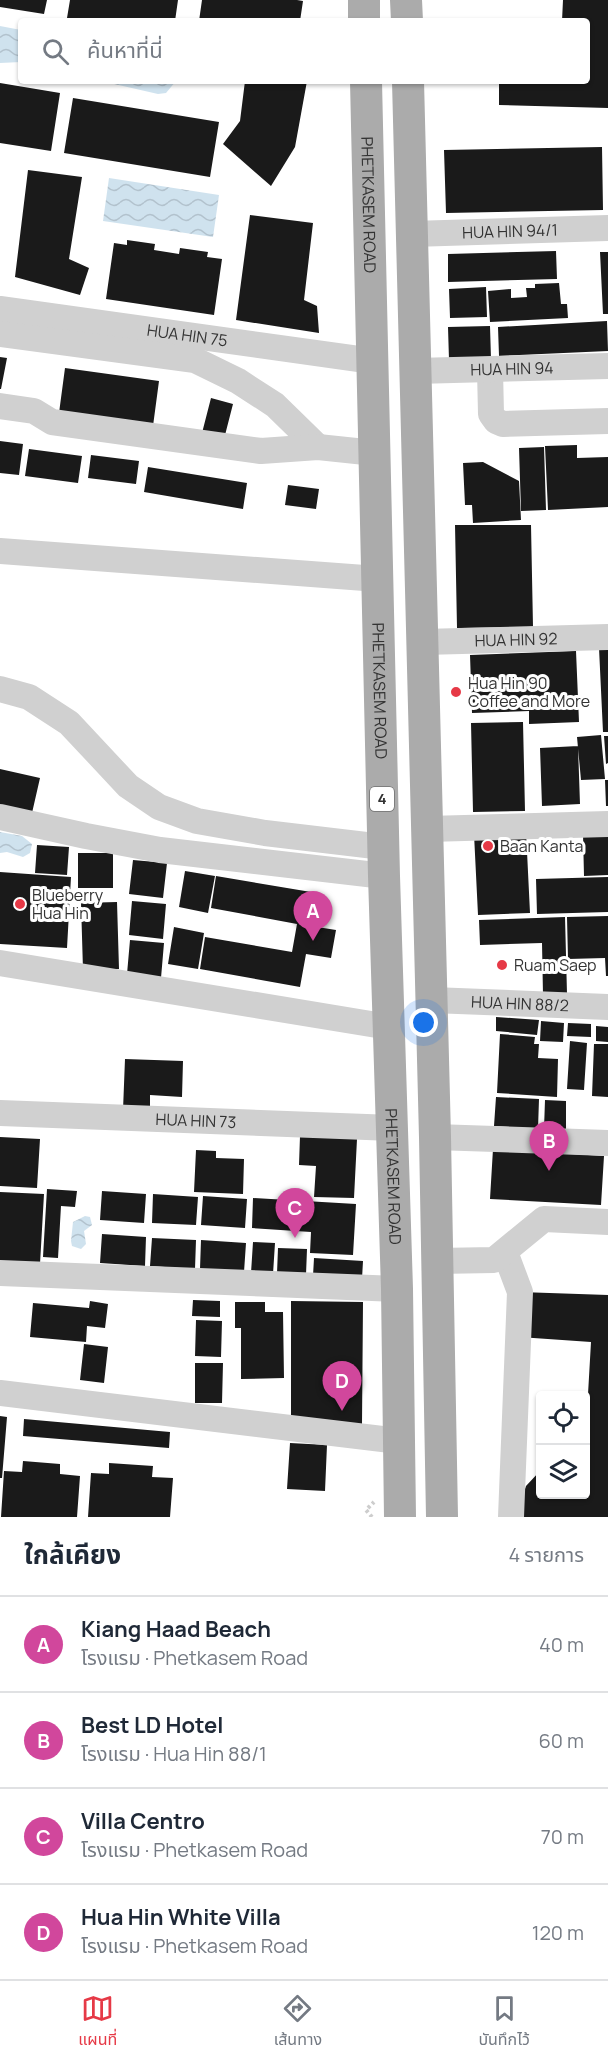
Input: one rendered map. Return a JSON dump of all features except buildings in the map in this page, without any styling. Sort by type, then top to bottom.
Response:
[{"type":"main road","points":[[364,0],[364,18]]},
{"type":"main road","points":[[406,0],[407,18]]},
{"type":"main road","name":"PHETKASEM ROAD","points":[[366,84],[374,361],[383,862],[398,1289],[400,1517]]},
{"type":"main road","points":[[408,84],[428,829],[442,1517]]},
{"type":"street","name":"HUA HIN 94/1","points":[[412,234],[608,228]]},
{"type":"street","name":"HUA HIN 75","points":[[0,309],[374,361]]},
{"type":"street","points":[[0,334],[195,360],[238,381],[275,405],[318,447]]},
{"type":"street","name":"HUA HIN 94","points":[[416,371],[608,366]]},
{"type":"street","points":[[490,370],[491,414],[496,421],[502,424],[608,422]]},
{"type":"street","points":[[0,406],[34,411],[52,422],[261,451],[318,447],[375,453]]},
{"type":"street","points":[[0,551],[378,579]]},
{"type":"street","name":"HUA HIN 92","points":[[423,642],[608,637]]},
{"type":"street","points":[[0,689],[29,698],[69,723],[128,786],[159,807],[197,821],[264,833],[383,862]]},
{"type":"street","points":[[0,817],[160,850],[383,862]]},
{"type":"street","points":[[428,829],[608,824]]},
{"type":"street","points":[[0,963],[389,1027]]},
{"type":"street","name":"HUA HIN 88/2","points":[[432,1000],[608,1007]]},
{"type":"street","name":"HUA HIN 73","points":[[0,1113],[393,1128]]},
{"type":"street","points":[[435,1137],[608,1143]]},
{"type":"street","points":[[437,1261],[494,1260],[544,1218],[608,1222]]},
{"type":"street","points":[[505,1252],[520,1292],[511,1517]]},
{"type":"street","points":[[0,1273],[398,1289]]},
{"type":"street","points":[[0,1393],[399,1441]]},
{"type":"path","points":[[366,1510],[372,1517]]},
{"type":"water","points":[[0,26],[18,29],[18,62],[0,63]]},
{"type":"water","points":[[114,84],[174,84],[166,93],[158,94]]},
{"type":"water","points":[[109,178],[219,195],[213,237],[103,221]]},
{"type":"water","points":[[0,832],[22,836],[32,844],[30,853],[23,857],[7,852],[0,853]]},
{"type":"water","points":[[85,1216],[90,1217],[92,1225],[84,1231],[86,1244],[81,1249],[72,1246],[73,1222]]},
{"type":"place","name":"Hua Hin 90 Coffee and More","points":[[456,692]]},
{"type":"place","name":"Baan Kanta","points":[[488,846]]},
{"type":"place","name":"Blueberry Hua Hin","points":[[20,904]]},
{"type":"place","name":"Kiang Haad Beach","points":[[313,941]]},
{"type":"place","name":"Ruam Saep","points":[[502,965]]},
{"type":"place","name":"Best LD Hotel","points":[[549,1171]]},
{"type":"place","name":"Villa Centro","points":[[295,1238]]},
{"type":"place","name":"Hua Hin White Villa","points":[[342,1411]]}]
